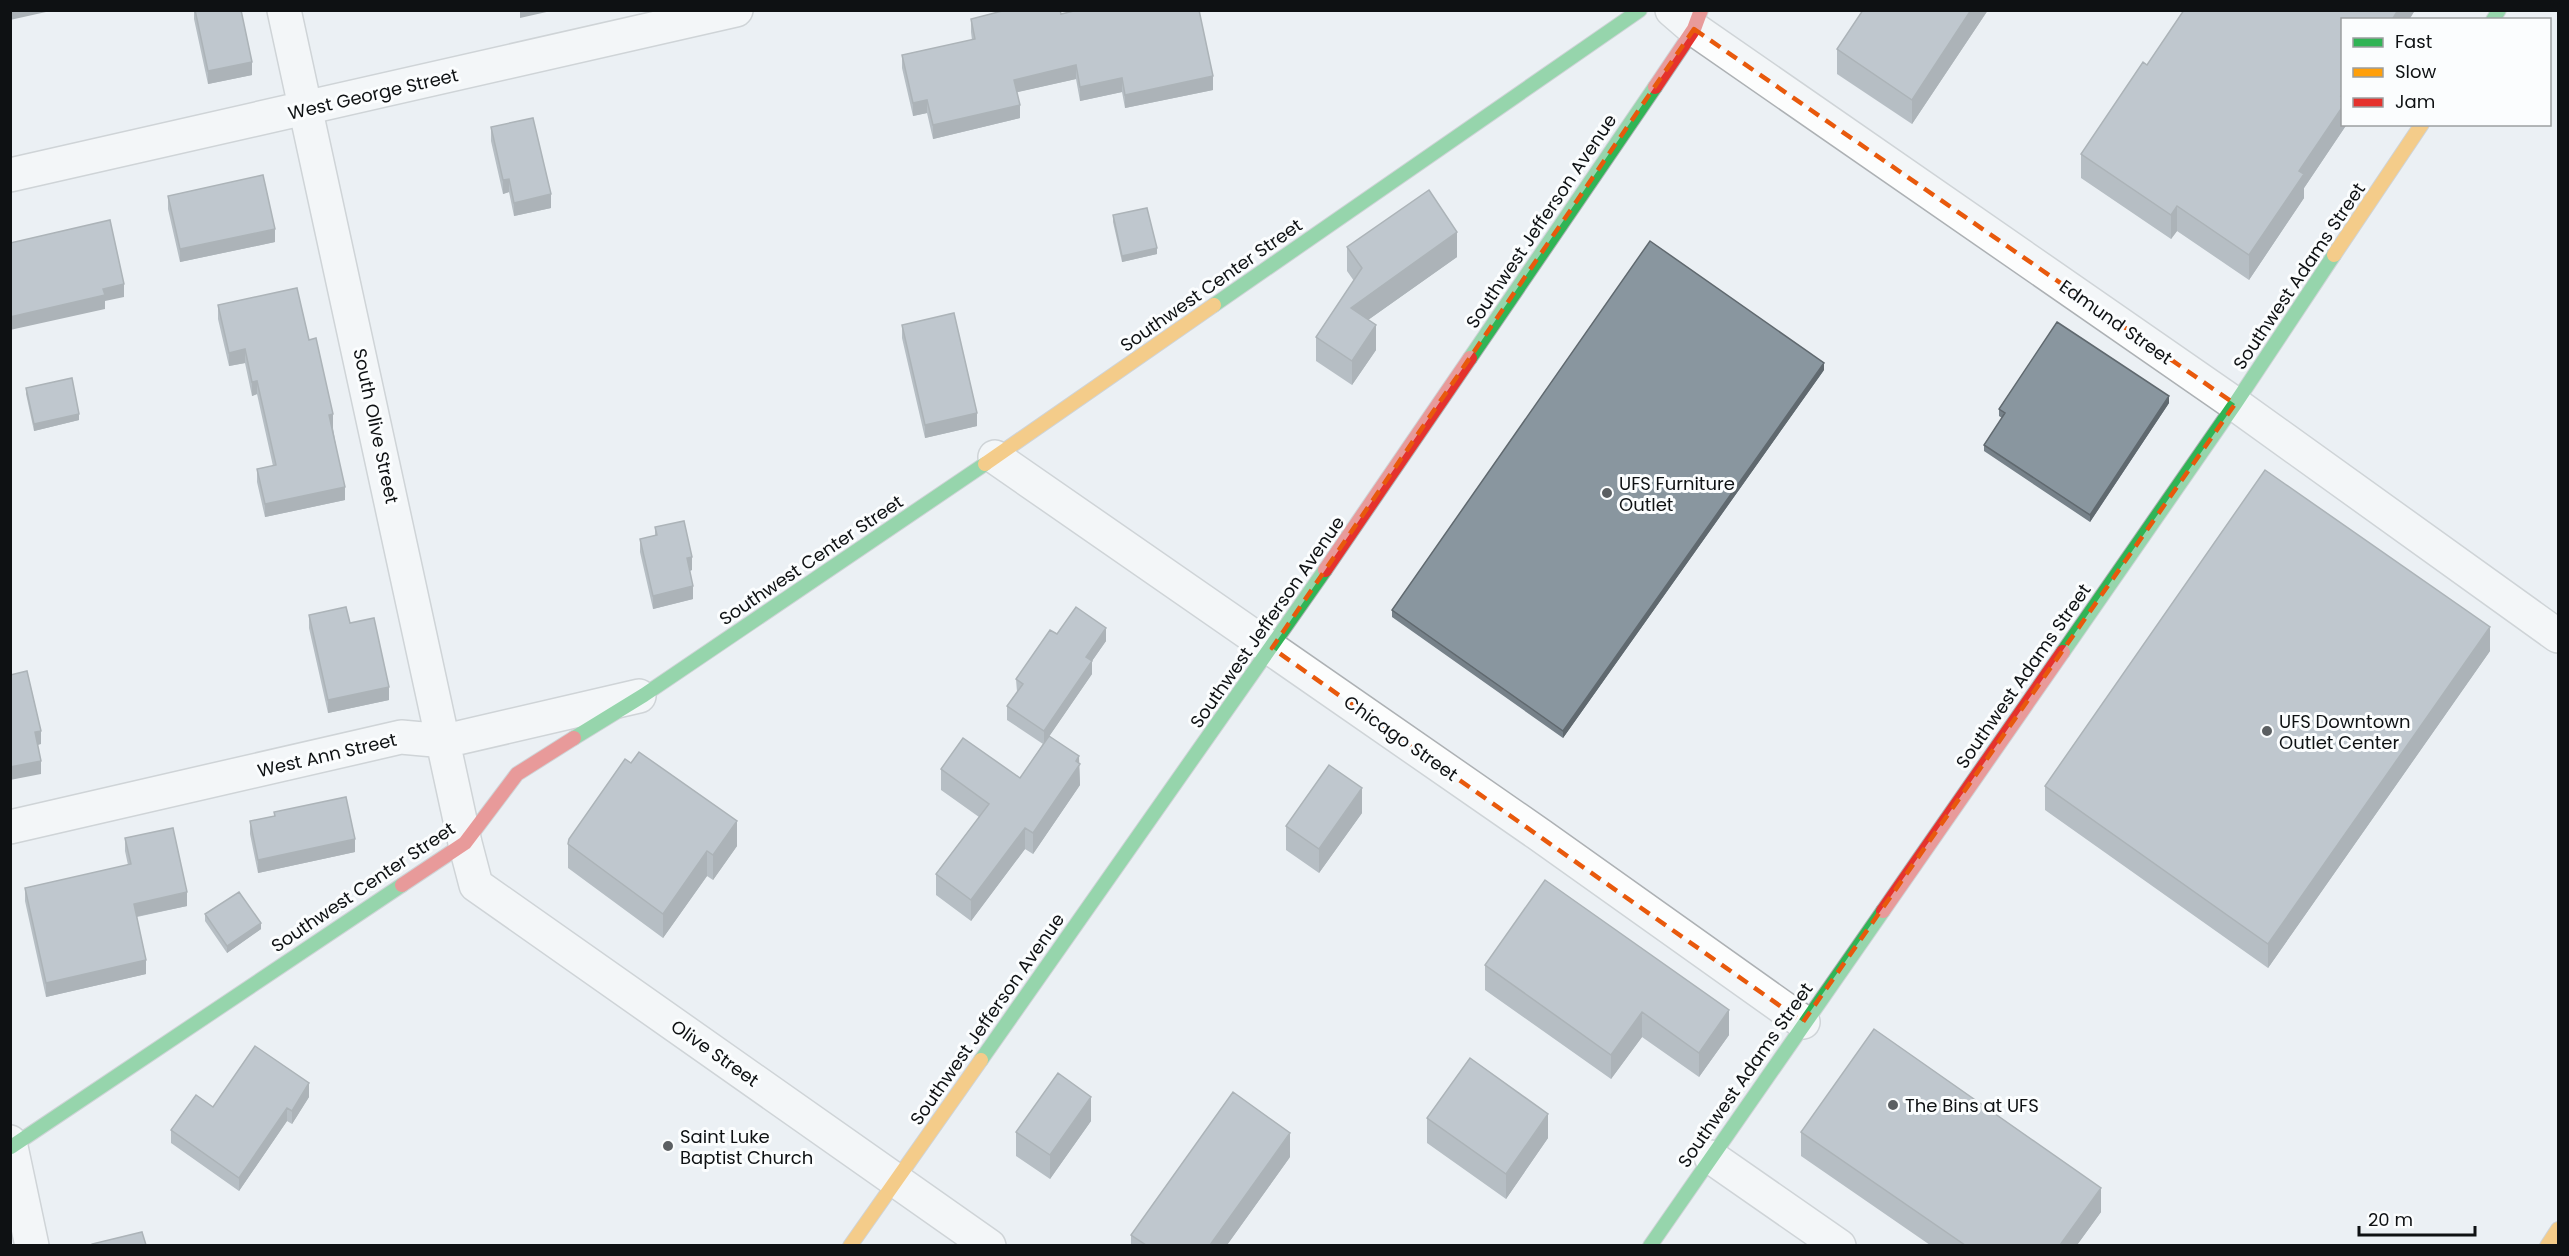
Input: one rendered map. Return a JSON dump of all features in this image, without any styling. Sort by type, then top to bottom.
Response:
[{"type":"main road","name":"Southwest Center Street","points":[[11,1145],[465,843],[517,774],[644,695],[995,457],[1640,10]]},
{"type":"main road","name":"Southwest Jefferson Avenue","points":[[850,1245],[1272,648],[1689,16]]},
{"type":"main road","name":"Southwest Adams Street","points":[[1650,1245],[2235,404],[2421,126]]},
{"type":"main road","points":[[2547,1245],[2559,1229]]},
{"type":"street","name":"South Olive Street","points":[[284,10],[445,741],[465,843]]},
{"type":"street","name":"West George Street","points":[[10,175],[306,110],[736,10]]},
{"type":"street","name":"Edmund Street","points":[[1689,16],[2559,636]]},
{"type":"street","name":"Chicago Street","points":[[995,457],[1530,828],[1803,1022]]},
{"type":"street","name":"West Ann Street","points":[[10,827],[401,737],[445,741],[644,695]]},
{"type":"street","name":"Olive Street","points":[[465,843],[476,885],[989,1245]]},
{"type":"street","points":[[11,1145],[32,1245]]},
{"type":"street","points":[[1711,1156],[1839,1245]]},
{"type":"highlighted area","points":[[1694,29],[2235,404],[1803,1022],[1272,648]]},
{"type":"building","points":[[195,10],[241,10],[252,62],[208,71]]},
{"type":"building","points":[[1006,10],[1060,10],[1061,14],[1078,10],[1199,10],[1213,76],[1125,95],[1122,78],[1080,87],[1076,65],[1014,80],[1020,105],[933,125],[927,100],[913,103],[902,55],[975,39],[971,19]]},
{"type":"building","points":[[1863,10],[1971,10],[1912,100],[1837,49]]},
{"type":"building","points":[[2184,10],[2398,10],[2393,18],[2341,18],[2341,109],[2299,171],[2304,174],[2249,255],[2177,206],[2171,215],[2081,154],[2143,62],[2147,65]]},
{"type":"building","points":[[533,118],[551,194],[514,203],[509,179],[503,180],[491,127]]},
{"type":"building","points":[[263,175],[275,229],[180,249],[168,196]]},
{"type":"building","points":[[1429,190],[1457,232],[1351,308],[1376,325],[1352,361],[1316,337],[1362,268],[1347,247]]},
{"type":"building","points":[[1147,208],[1157,248],[1122,256],[1113,215]]},
{"type":"building","points":[[110,220],[124,284],[103,289],[105,295],[10,317],[10,243]]},
{"type":"building","name":"UFS Furniture Outlet","points":[[1650,241],[1824,363],[1563,731],[1392,610]]},
{"type":"building","points":[[297,288],[309,340],[316,338],[333,414],[329,415],[345,487],[265,504],[257,469],[276,465],[257,381],[252,382],[245,349],[229,353],[218,305]]},
{"type":"building","points":[[954,313],[977,413],[925,425],[902,325]]},
{"type":"building","points":[[2057,322],[2169,396],[2090,515],[1984,445],[2005,413],[1999,409]]},
{"type":"building","points":[[72,378],[79,414],[34,424],[26,388]]},
{"type":"building","name":"UFS Downtown Outlet Center","points":[[2265,470],[2490,627],[2268,944],[2045,786]]},
{"type":"building","points":[[684,521],[692,557],[687,558],[693,586],[653,596],[640,539],[657,535],[655,527]]},
{"type":"building","points":[[346,607],[350,623],[374,618],[389,687],[328,700],[309,615]]},
{"type":"building","points":[[1076,607],[1106,628],[1086,657],[1092,661],[1044,731],[1007,706],[1023,684],[1016,679],[1050,630],[1057,634]]},
{"type":"building","points":[[27,671],[41,731],[35,732],[41,761],[10,767],[10,675]]},
{"type":"building","points":[[1049,736],[1079,756],[1076,761],[1080,764],[1033,833],[1025,828],[971,900],[936,874],[989,804],[941,769],[963,738],[1020,778]]},
{"type":"building","points":[[639,752],[737,821],[713,855],[707,851],[663,914],[568,844],[569,839],[625,759],[631,763]]},
{"type":"building","points":[[1329,765],[1362,788],[1319,849],[1286,826]]},
{"type":"building","points":[[346,797],[355,839],[258,860],[250,821],[275,816],[274,812]]},
{"type":"building","points":[[173,828],[187,892],[134,904],[146,960],[46,983],[25,888],[131,864],[125,838]]},
{"type":"building","points":[[1545,880],[1729,1010],[1699,1053],[1642,1012],[1611,1055],[1485,965]]},
{"type":"building","points":[[239,892],[261,923],[227,946],[205,914]]},
{"type":"building","name":"The Bins at UFS","points":[[1874,1029],[2101,1188],[2060,1245],[1965,1245],[1801,1132]]},
{"type":"building","points":[[255,1046],[309,1083],[292,1111],[287,1108],[239,1178],[171,1130],[196,1095],[213,1107]]},
{"type":"building","points":[[1470,1058],[1548,1114],[1506,1174],[1427,1118]]},
{"type":"building","points":[[1058,1073],[1091,1097],[1050,1155],[1016,1132]]},
{"type":"building","points":[[1233,1092],[1290,1133],[1210,1245],[1146,1245],[1131,1235]]},
{"type":"building","points":[[142,1232],[146,1245],[92,1245],[92,1244]]},
{"type":"traffic: fast","points":[[1214,305],[1640,10]]},
{"type":"traffic: fast","points":[[2494,18],[2499,10]]},
{"type":"traffic: fast","points":[[1470,358],[1655,87]]},
{"type":"traffic: fast","points":[[2063,652],[2235,404],[2334,255]]},
{"type":"traffic: fast","points":[[574,738],[644,695],[985,464]]},
{"type":"traffic: fast","points":[[981,1060],[1325,570]]},
{"type":"traffic: fast","points":[[11,1147],[402,885]]},
{"type":"traffic: fast","points":[[1650,1246],[1883,911]]},
{"type":"traffic: slow","points":[[2334,255],[2421,126]]},
{"type":"traffic: slow","points":[[985,464],[1214,305]]},
{"type":"traffic: slow","points":[[850,1246],[981,1060]]},
{"type":"traffic: slow","points":[[2547,1246],[2558,1229]]},
{"type":"traffic: jam","points":[[1655,87],[1694,29],[1701,10]]},
{"type":"traffic: jam","points":[[1325,570],[1470,358]]},
{"type":"traffic: jam","points":[[1883,911],[2063,652]]},
{"type":"traffic: jam","points":[[402,885],[465,843],[517,774],[574,738]]},
{"type":"place","name":"UFS Furniture Outlet","points":[[1607,493]]},
{"type":"place","name":"UFS Downtown Outlet Center","points":[[2267,731]]},
{"type":"place","name":"The Bins at UFS","points":[[1893,1105]]},
{"type":"place","name":"Saint Luke Baptist Church","points":[[668,1146]]}]
